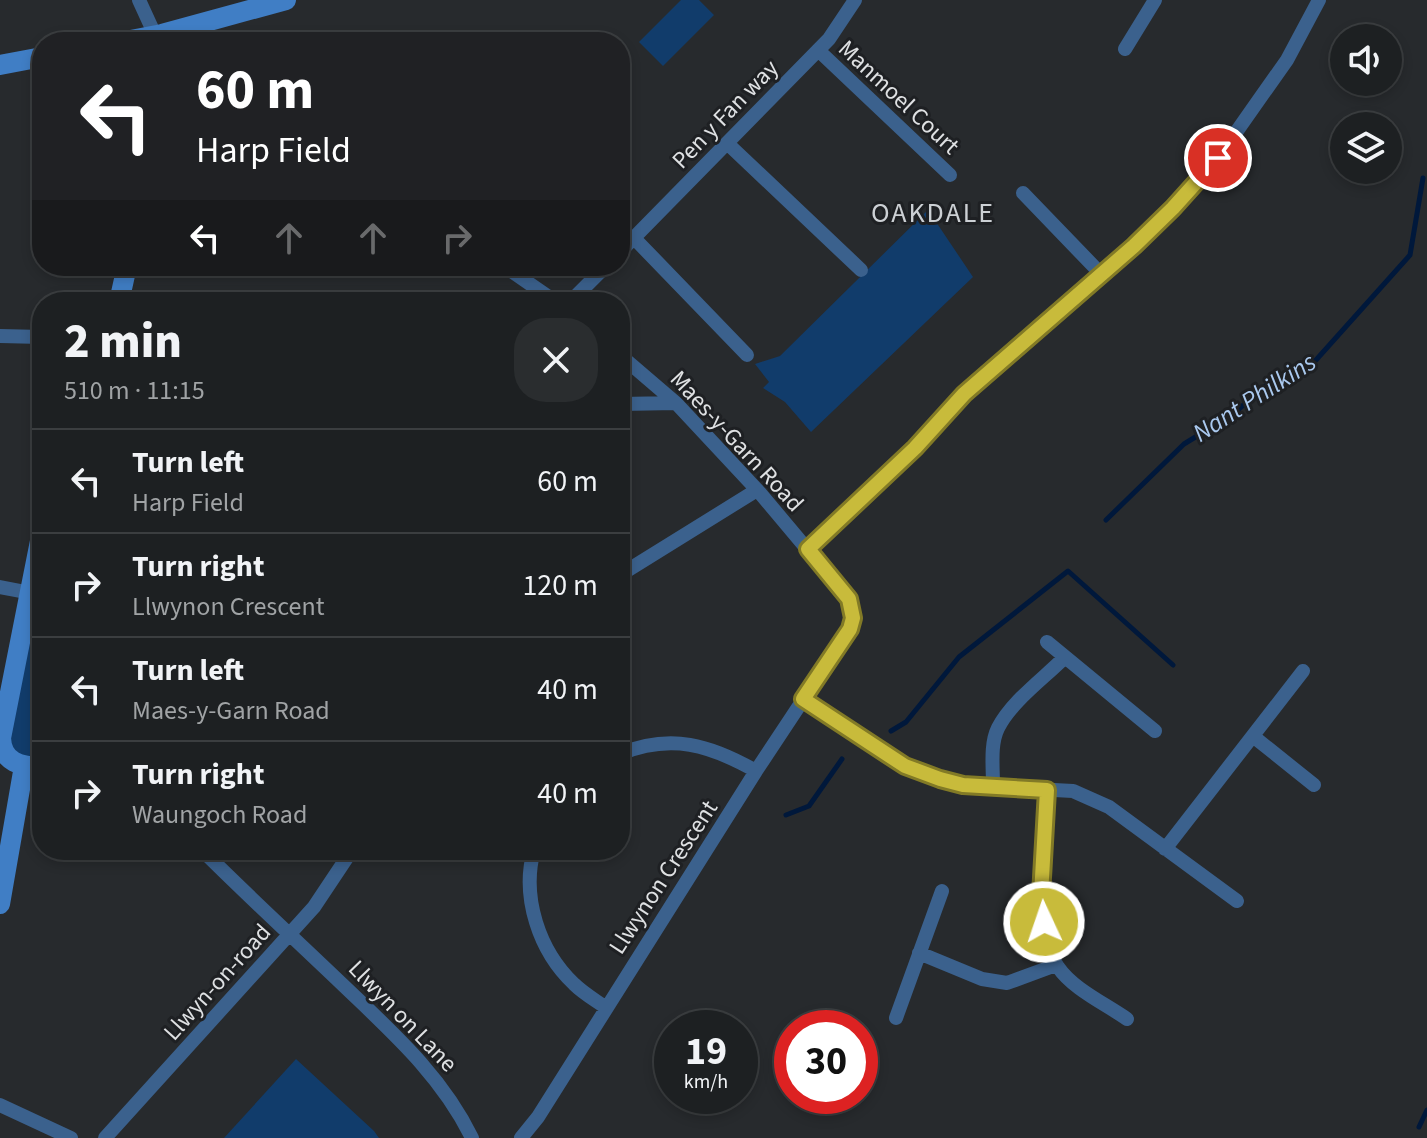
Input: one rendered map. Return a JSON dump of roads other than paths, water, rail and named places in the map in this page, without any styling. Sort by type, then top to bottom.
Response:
[{"type":"street","points":[[139,0],[157,32]]},
{"type":"street","points":[[207,32],[286,0]]},
{"type":"street","name":"Pen y Fan way","points":[[630,242],[829,39],[855,0]]},
{"type":"street","points":[[1125,49],[1155,0]]},
{"type":"street","points":[[808,549],[895,468],[964,394],[1102,275],[1173,208],[1218,158],[1287,60],[1319,0]]},
{"type":"street","name":"Manmoel Court","points":[[818,50],[950,175]]},
{"type":"street","points":[[0,65],[32,59]]},
{"type":"street","points":[[728,144],[861,270]]},
{"type":"street","points":[[1023,193],[1102,275]]},
{"type":"street","points":[[634,238],[747,355]]},
{"type":"street","points":[[515,276],[533,292]]},
{"type":"street","points":[[580,292],[596,276]]},
{"type":"street","points":[[0,336],[32,337]]},
{"type":"street","name":"Maes-y-Garn Road","points":[[630,364],[676,403],[757,490],[849,599]]},
{"type":"street","points":[[630,404],[676,403]]},
{"type":"street","points":[[630,569],[757,490]]},
{"type":"street","points":[[0,587],[31,593]]},
{"type":"street","points":[[32,587],[1,738],[3,756],[12,762],[32,767]]},
{"type":"street","name":"Llwynon Crescent","points":[[521,1138],[538,1117],[605,1007],[850,629],[853,618],[849,599]]},
{"type":"street","points":[[1047,642],[1155,731]]},
{"type":"street","points":[[993,785],[993,745],[998,729],[1012,710],[1064,658]]},
{"type":"street","points":[[1165,849],[1303,671]]},
{"type":"street","points":[[803,699],[905,766],[963,785],[1073,791],[1090,797],[1109,807],[1237,901]]},
{"type":"street","points":[[1254,737],[1314,785]]},
{"type":"street","points":[[630,750],[667,741],[699,746],[730,756],[756,771]]},
{"type":"street","points":[[0,904],[32,771]]},
{"type":"street","points":[[1047,790],[1041,895],[1044,922],[1056,965],[1070,980],[1127,1019]]},
{"type":"street","name":"Llwyn on Lane","points":[[212,860],[423,1064],[459,1112],[472,1138]]},
{"type":"street","name":"Llwyn-on-road","points":[[105,1138],[290,935],[346,860]]},
{"type":"street","points":[[531,860],[530,900],[539,933],[574,984],[605,1007]]},
{"type":"street","points":[[896,1018],[942,891]]},
{"type":"street","points":[[919,953],[982,979],[1007,983],[1056,965]]},
{"type":"street","points":[[0,1105],[71,1138]]},
{"type":"waterway","name":"Nant Philkins","points":[[1106,520],[1184,444],[1233,414],[1275,378],[1316,360],[1410,255],[1423,178]]},
{"type":"waterway","name":"Nant Philkins","points":[[891,731],[906,722],[959,657],[1068,571],[1173,665]]},
{"type":"waterway","name":"Nant Philkins","points":[[786,815],[809,806],[842,759]]},
{"type":"waterway","points":[[1419,1127],[1427,1110]]},
{"type":"district","name":"OAKDALE","points":[[933,212]]}]
